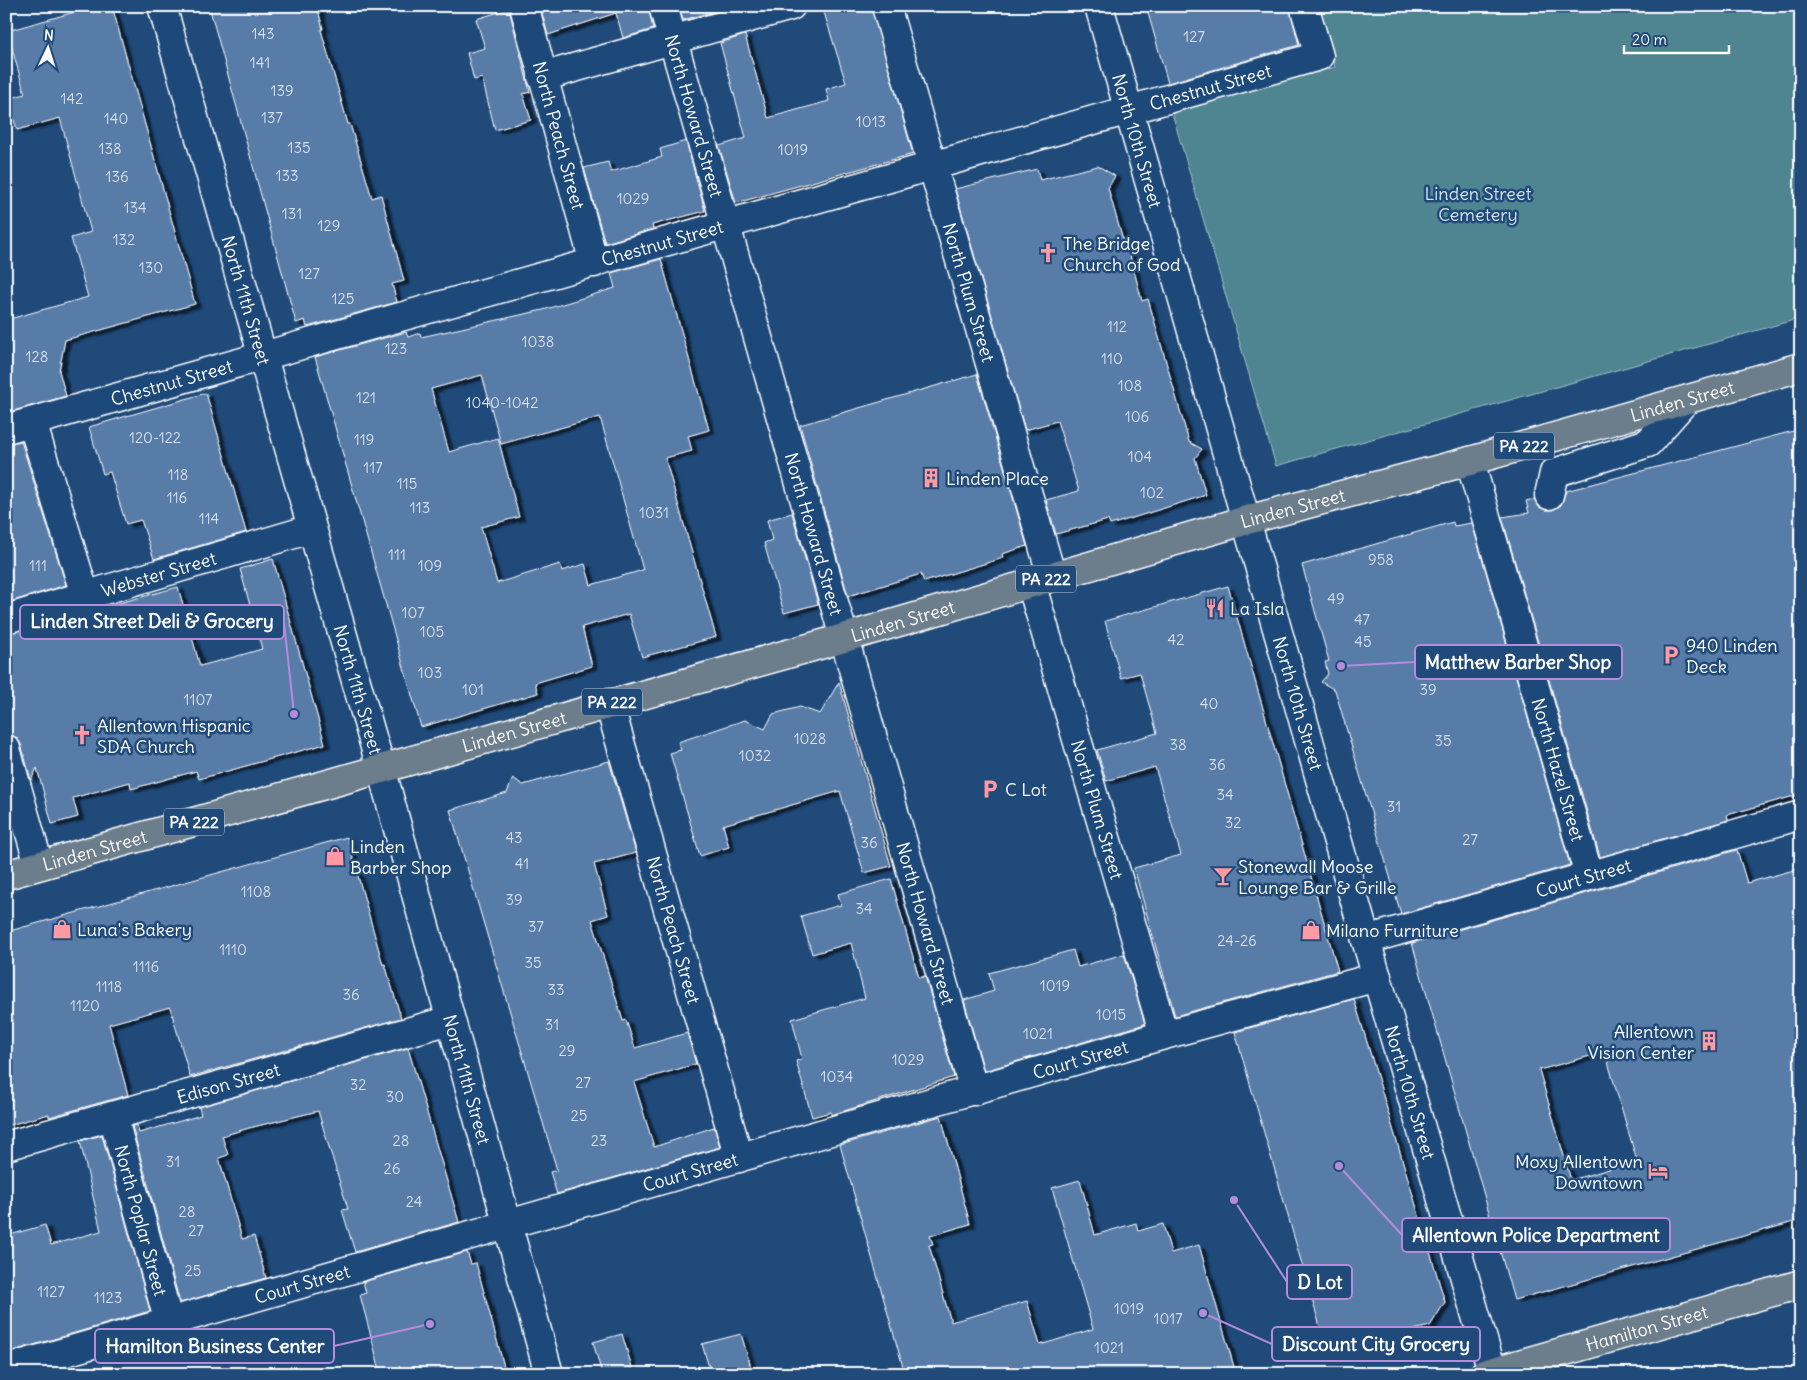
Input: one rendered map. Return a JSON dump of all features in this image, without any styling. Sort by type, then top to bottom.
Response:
[{"type":"main road","name":"Linden Street","points":[[6,875],[844,638],[1247,520],[1470,461],[1801,367]]},
{"type":"main road","name":"Hamilton Street","points":[[1490,1373],[1801,1284]]},
{"type":"street","name":"North 11th Street","points":[[162,6],[381,768],[549,1374]]},
{"type":"street","name":"North Peach Street","points":[[524,6],[594,263]]},
{"type":"street","name":"North Howard Street","points":[[663,6],[974,1091]]},
{"type":"street","points":[[542,77],[791,6]]},
{"type":"street","name":"North Plum Street","points":[[886,6],[1164,1035]]},
{"type":"street","name":"North 10th Street","points":[[1099,6],[1127,111],[1247,520],[1490,1373]]},
{"type":"street","name":"Chestnut Street","points":[[6,429],[726,226],[1318,56],[1304,6]]},
{"type":"street","points":[[1549,495],[1554,473],[1648,443],[1686,400]]},
{"type":"street","points":[[32,422],[85,595]]},
{"type":"street","name":"North Hazel Street","points":[[1470,461],[1589,876]]},
{"type":"street","name":"Webster Street","points":[[6,619],[311,529]]},
{"type":"street","name":"North Peach Street","points":[[609,703],[739,1158]]},
{"type":"street","points":[[6,749],[39,866]]},
{"type":"street","name":"Court Street","points":[[1366,940],[1801,815]]},
{"type":"street","name":"Court Street","points":[[6,1368],[168,1323],[1164,1035],[1377,977]]},
{"type":"street","name":"Edison Street","points":[[6,1146],[450,1020]]},
{"type":"street","name":"North Poplar Street","points":[[113,1116],[168,1323]]},
{"type":"green space","name":"Linden Street Cemetery","points":[[1317,6],[1801,6],[1801,318],[1276,466],[1172,113],[1335,67]]},
{"type":"building","points":[[96,6],[112,6],[195,304],[65,340],[59,371],[66,396],[6,413],[6,320],[88,297],[71,238],[91,232],[60,118],[17,130],[8,99],[25,94],[7,31]]},
{"type":"building","points":[[209,6],[317,6],[323,29],[321,30],[372,198],[381,195],[404,281],[392,284],[397,302],[307,327],[305,320],[296,323]]},
{"type":"building","points":[[540,6],[648,6],[653,29],[623,38],[616,13],[548,35]]},
{"type":"building","points":[[679,6],[733,6],[683,20]]},
{"type":"building","points":[[822,6],[871,6],[913,154],[736,203],[719,146],[746,138],[720,43],[745,35],[768,118],[829,101],[826,89],[846,83]]},
{"type":"building","points":[[1146,6],[1289,6],[1299,45],[1168,83]]},
{"type":"building","points":[[509,9],[530,92],[523,94],[531,120],[495,130],[482,78],[474,80],[467,53],[485,48],[476,19]]},
{"type":"building","points":[[686,141],[705,211],[652,225],[653,229],[605,243],[584,168],[608,162],[611,172],[662,157],[660,149]]},
{"type":"building","points":[[1098,166],[1115,176],[1108,188],[1124,244],[1127,244],[1142,301],[1148,299],[1189,442],[1202,449],[1195,458],[1206,495],[1110,525],[1108,520],[1056,534],[1046,500],[1079,491],[1057,421],[1025,430],[955,189],[1037,169],[1040,180]]},
{"type":"building","points":[[661,259],[709,430],[688,436],[692,451],[665,458],[716,637],[642,657],[629,614],[582,627],[592,666],[535,683],[538,693],[421,727],[315,357],[406,332],[408,337],[420,333],[421,337],[543,310],[615,288],[611,273]],"holes":[[[482,375],[501,444],[600,417],[643,570],[591,585],[585,564],[562,571],[560,564],[497,583],[481,527],[519,517],[498,438],[449,452],[431,389]]]},
{"type":"building","name":"Linden Place","points":[[977,374],[1027,546],[1002,554],[1003,558],[924,582],[921,574],[848,596],[800,425]]},
{"type":"building","points":[[206,393],[246,532],[154,559],[141,520],[126,524],[110,472],[103,474],[89,427]]},
{"type":"building","name":"940 Linden Deck","points":[[1801,429],[1801,794],[1727,815],[1728,820],[1600,857],[1502,517],[1529,513],[1526,501],[1534,499],[1539,507],[1553,510],[1561,505],[1566,491]]},
{"type":"building","points":[[21,441],[66,585],[6,603],[6,444]]},
{"type":"building","points":[[792,513],[818,604],[784,613],[764,543],[772,540],[767,520]]},
{"type":"building","points":[[1453,522],[1454,526],[1472,523],[1570,865],[1401,914],[1335,690],[1321,682],[1328,674],[1325,662],[1329,661],[1302,565]]},
{"type":"building","points":[[273,559],[325,744],[199,779],[196,771],[131,789],[130,782],[73,798],[78,817],[52,824],[37,768],[31,780],[21,744],[16,737],[6,734],[6,634],[178,587],[200,666],[234,657],[262,649],[240,569]]},
{"type":"building","points":[[1228,586],[1338,971],[1175,1016],[1134,868],[1181,855],[1155,767],[1106,781],[1097,750],[1157,733],[1140,673],[1121,678],[1105,621]]},
{"type":"building","points":[[839,682],[891,866],[864,873],[840,791],[723,825],[729,847],[700,856],[670,753],[681,750],[678,742],[745,720],[765,729],[773,714],[800,707],[820,714]]},
{"type":"building","points":[[609,761],[636,853],[594,864],[608,915],[592,920],[623,1021],[626,1020],[635,1048],[687,1033],[696,1064],[634,1082],[654,1147],[714,1127],[720,1147],[557,1194],[550,1172],[557,1170],[450,810],[507,793],[513,778],[523,785]]},
{"type":"building","points":[[347,837],[383,965],[385,964],[401,1018],[190,1077],[170,1007],[109,1024],[128,1095],[49,1117],[49,1114],[6,1126],[6,932]]},
{"type":"building","points":[[1737,850],[1747,883],[1801,868],[1801,1220],[1514,1300],[1412,943]],"holes":[[[1605,1052],[1637,1161],[1571,1180],[1539,1070]]]},
{"type":"building","points":[[891,879],[919,978],[925,976],[954,1077],[831,1115],[831,1112],[812,1117],[796,1061],[802,1059],[792,1019],[865,998],[851,943],[812,954],[801,916],[841,905],[838,894]]},
{"type":"building","points":[[1073,950],[1078,967],[1124,954],[1145,1024],[984,1071],[964,1000],[994,991],[989,973]]},
{"type":"building","points":[[1354,999],[1445,1302],[1430,1326],[1327,1351],[1235,1032]]},
{"type":"building","points":[[408,1048],[459,1222],[355,1252],[342,1210],[348,1209],[318,1111],[249,1128],[222,1136],[228,1155],[219,1158],[242,1239],[254,1236],[266,1278],[180,1303],[132,1126],[137,1125],[139,1133],[201,1115],[199,1107]]},
{"type":"building","points":[[941,1116],[970,1224],[930,1236],[933,1244],[929,1245],[951,1322],[1027,1301],[1040,1345],[1093,1329],[1052,1188],[1080,1180],[1095,1235],[1136,1223],[1138,1231],[1163,1224],[1171,1253],[1199,1245],[1236,1374],[905,1374],[840,1145]]},
{"type":"building","points":[[102,1135],[150,1311],[6,1353],[6,1236],[45,1225],[51,1245],[101,1231],[80,1141]]},
{"type":"building","points":[[467,1252],[471,1264],[476,1263],[506,1374],[381,1374],[360,1295],[366,1293],[363,1282]]},
{"type":"building","points":[[622,1334],[634,1374],[602,1374],[593,1342]]},
{"type":"building","points":[[741,1334],[753,1374],[711,1374],[702,1344]]},
{"type":"place","name":"The Bridge Church of God","points":[[1048,253]]},
{"type":"place","name":"Linden Place","points":[[931,478]]},
{"type":"place","name":"La Isla","points":[[1215,608]]},
{"type":"place","name":"940 Linden Deck","points":[[1671,655]]},
{"type":"place","name":"Matthew Barber Shop","points":[[1341,666]]},
{"type":"place","name":"Linden Street Deli & Grocery","points":[[294,714]]},
{"type":"place","name":"Allentown Hispanic SDA Church","points":[[82,735]]},
{"type":"place","name":"C Lot","points":[[990,789]]},
{"type":"place","name":"Linden Barber Shop","points":[[335,856]]},
{"type":"place","name":"Stonewall Moose Lounge Bar & Grille","points":[[1223,876]]},
{"type":"place","name":"Luna's Bakery","points":[[62,929]]},
{"type":"place","name":"Milano Furniture","points":[[1311,930]]},
{"type":"place","name":"Allentown Vision Center","points":[[1709,1041]]},
{"type":"place","name":"Allentown Police Department","points":[[1339,1166]]},
{"type":"place","name":"Moxy Allentown Downtown","points":[[1658,1171]]},
{"type":"place","name":"D Lot","points":[[1234,1200]]},
{"type":"place","name":"Discount City Grocery","points":[[1203,1313]]},
{"type":"place","name":"Hamilton Business Center","points":[[430,1324]]}]
